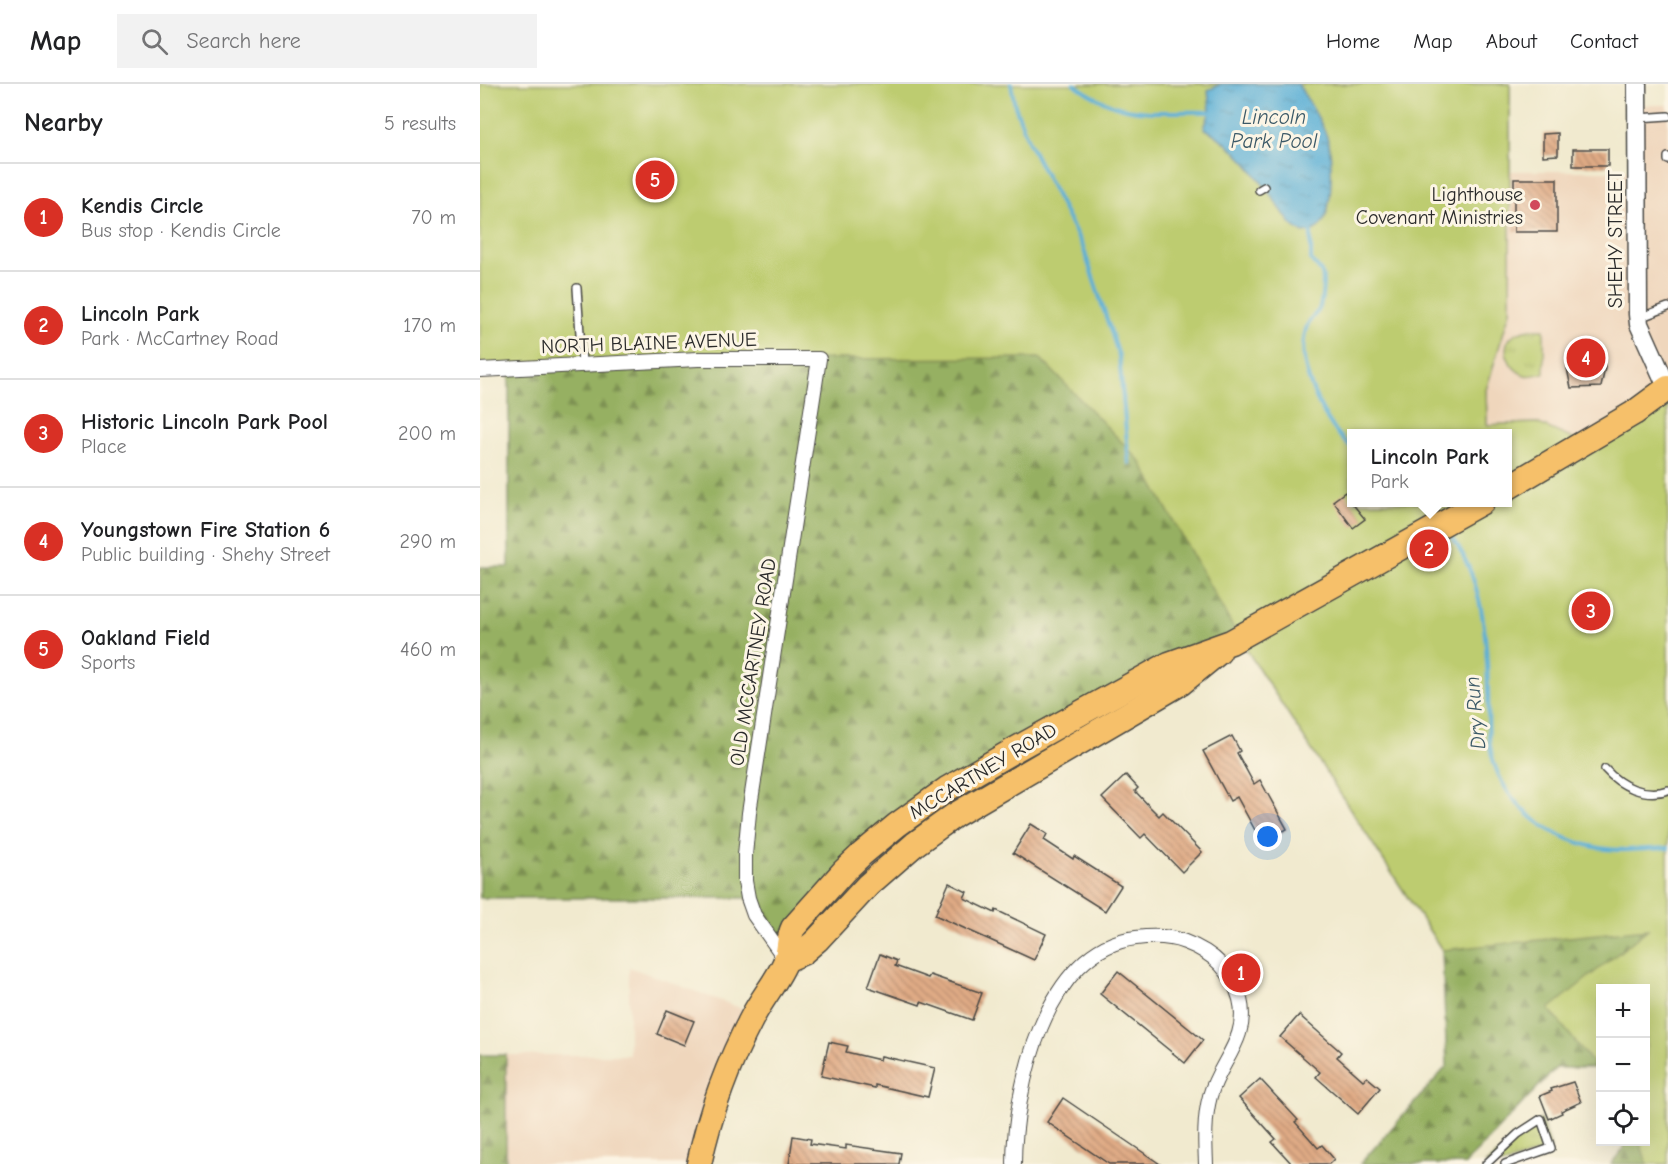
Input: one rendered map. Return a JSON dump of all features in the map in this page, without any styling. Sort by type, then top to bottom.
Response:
[{"type":"highway","points":[[1512,485],[1634,414],[1668,389]]},
{"type":"highway","name":"MCCARTNEY ROAD","points":[[699,1164],[714,1105],[735,1052],[754,1013],[786,960],[802,953],[817,940],[868,885],[915,844],[965,809],[1181,683],[1237,639],[1473,507]]},
{"type":"street","name":"SHEHY STREET","points":[[1637,84],[1638,318],[1668,389]]},
{"type":"street","name":"NORTH BLAINE AVENUE","points":[[480,370],[698,359],[819,359]]},
{"type":"street","name":"OLD MCCARTNEY ROAD","points":[[786,960],[750,905],[745,880],[745,855],[749,813],[819,359]]},
{"type":"street","points":[[1014,1164],[1016,1121],[1024,1081],[1042,1026],[1059,991],[1070,976],[1096,952],[1129,939],[1149,937],[1182,941],[1215,958],[1233,980],[1240,1000],[1239,1033],[1234,1048],[1210,1095],[1206,1124],[1206,1164]]},
{"type":"lane","points":[[1637,118],[1668,116]]},
{"type":"lane","points":[[577,288],[582,364]]},
{"type":"lane","points":[[1638,318],[1668,307]]},
{"type":"lane","points":[[1605,769],[1621,784],[1636,789],[1649,793],[1668,790]]},
{"type":"lane","points":[[1486,1164],[1518,1134],[1540,1119],[1551,1148],[1505,1164]]},
{"type":"shaded area","points":[[1637,105],[1668,105],[1668,389],[1583,444],[1537,423],[1487,425],[1486,390],[1510,311],[1510,171],[1637,171]]},
{"type":"shaded area","points":[[629,967],[754,1013],[699,1164],[506,1164],[506,1055],[629,1055]]},
{"type":"green space","points":[[480,84],[1510,84],[1510,311],[1486,390],[1487,425],[1537,423],[1584,444],[1668,389],[1668,1164],[1647,1164],[1641,1146],[1650,1146],[1650,984],[1596,984],[1596,1067],[1549,1009],[1648,929],[1442,950],[1239,638],[1140,461],[1040,358],[819,359],[480,370]]},
{"type":"green space","points":[[1099,84],[1510,84],[1510,311],[1486,390],[1487,425],[1537,423],[1640,702],[1668,1164],[1611,1164],[1623,1146],[1650,1146],[1650,984],[1596,984],[1596,1068],[1556,1068],[1465,1164],[1360,1164],[1447,1066],[1442,950],[1239,638],[1016,749],[844,871],[786,960],[747,898],[480,898],[480,567],[509,567],[509,368]]},
{"type":"green space","points":[[1530,329],[1544,329],[1544,373],[1530,376],[1520,372],[1511,364],[1506,346],[1512,336]]},
{"type":"green space","points":[[480,1055],[506,1055],[506,1164],[480,1164]]},
{"type":"green space","points":[[1541,1119],[1551,1148],[1505,1164],[1486,1164]]},
{"type":"water","name":"Lincoln Park Pool","points":[[1221,84],[1298,84],[1314,110],[1329,145],[1330,196],[1325,219],[1316,229],[1303,233],[1292,225],[1242,159],[1231,147],[1204,128],[1210,112],[1208,90]]},
{"type":"building","points":[[1558,133],[1558,155],[1543,156],[1543,134]]},
{"type":"building","points":[[1573,149],[1608,149],[1608,166],[1573,166]]},
{"type":"building","name":"Lighthouse Covenant Ministries","points":[[1514,179],[1557,179],[1557,232],[1514,232]]},
{"type":"building","points":[[1570,347],[1602,347],[1605,368],[1601,387],[1571,388],[1567,368]]},
{"type":"building","points":[[1345,492],[1347,507],[1355,507],[1365,519],[1353,528],[1333,501]]},
{"type":"building","points":[[1232,736],[1240,751],[1237,753],[1254,784],[1260,780],[1287,829],[1262,843],[1237,797],[1230,801],[1203,751]]},
{"type":"building","points":[[1126,775],[1138,788],[1135,791],[1150,807],[1159,816],[1163,812],[1202,852],[1182,872],[1145,834],[1141,838],[1102,798]]},
{"type":"building","points":[[1031,824],[1047,834],[1044,840],[1121,886],[1105,911],[1013,853]]},
{"type":"building","points":[[949,883],[967,892],[964,898],[995,913],[996,910],[1046,934],[1034,960],[935,915]]},
{"type":"building","points":[[880,954],[897,961],[895,966],[982,993],[972,1020],[868,987]]},
{"type":"building","points":[[1118,971],[1203,1040],[1185,1063],[1100,994]]},
{"type":"building","points":[[667,1010],[694,1021],[684,1045],[657,1034]]},
{"type":"building","points":[[1299,1015],[1341,1052],[1337,1057],[1363,1080],[1367,1077],[1380,1088],[1358,1114],[1316,1077],[1320,1072],[1280,1037]]},
{"type":"building","points":[[829,1042],[848,1046],[846,1052],[880,1060],[881,1056],[935,1068],[928,1097],[821,1076]]},
{"type":"building","points":[[1260,1079],[1298,1120],[1295,1122],[1318,1148],[1322,1145],[1334,1159],[1329,1164],[1292,1164],[1272,1142],[1276,1139],[1239,1098]]},
{"type":"building","points":[[1573,1082],[1581,1102],[1549,1119],[1540,1096],[1552,1091],[1551,1089]]},
{"type":"building","points":[[1063,1098],[1160,1164],[1109,1164],[1047,1122]]},
{"type":"building","points":[[793,1136],[811,1139],[810,1144],[846,1149],[846,1145],[901,1153],[899,1164],[789,1164]]},
{"type":"waterway","points":[[1011,84],[1015,106],[1029,143],[1083,247],[1119,356],[1129,463]]},
{"type":"waterway","name":"Dry Run","points":[[1074,84],[1092,96],[1124,109],[1155,112],[1210,112]]},
{"type":"waterway","name":"Dry Run","points":[[1311,232],[1311,260],[1322,274],[1323,287],[1318,311],[1308,323],[1305,334],[1306,367],[1310,383],[1324,413],[1347,443]]},
{"type":"waterway","name":"Dry Run","points":[[1429,507],[1437,517]]},
{"type":"waterway","name":"Dry Run","points":[[1447,530],[1468,567],[1481,607],[1486,649],[1490,746],[1503,784],[1528,814],[1561,836],[1580,843],[1617,850],[1668,848]]},
{"type":"place","name":"Oakland Field","points":[[655,180]]},
{"type":"place","name":"Lighthouse Covenant Ministries","points":[[1535,205]]},
{"type":"place","name":"Youngstown Fire Station 6","points":[[1586,358]]},
{"type":"place","name":"Lincoln Park","points":[[1429,549]]},
{"type":"place","name":"Historic Lincoln Park Pool","points":[[1591,611]]},
{"type":"place","name":"Kendis Circle","points":[[1241,973]]}]
